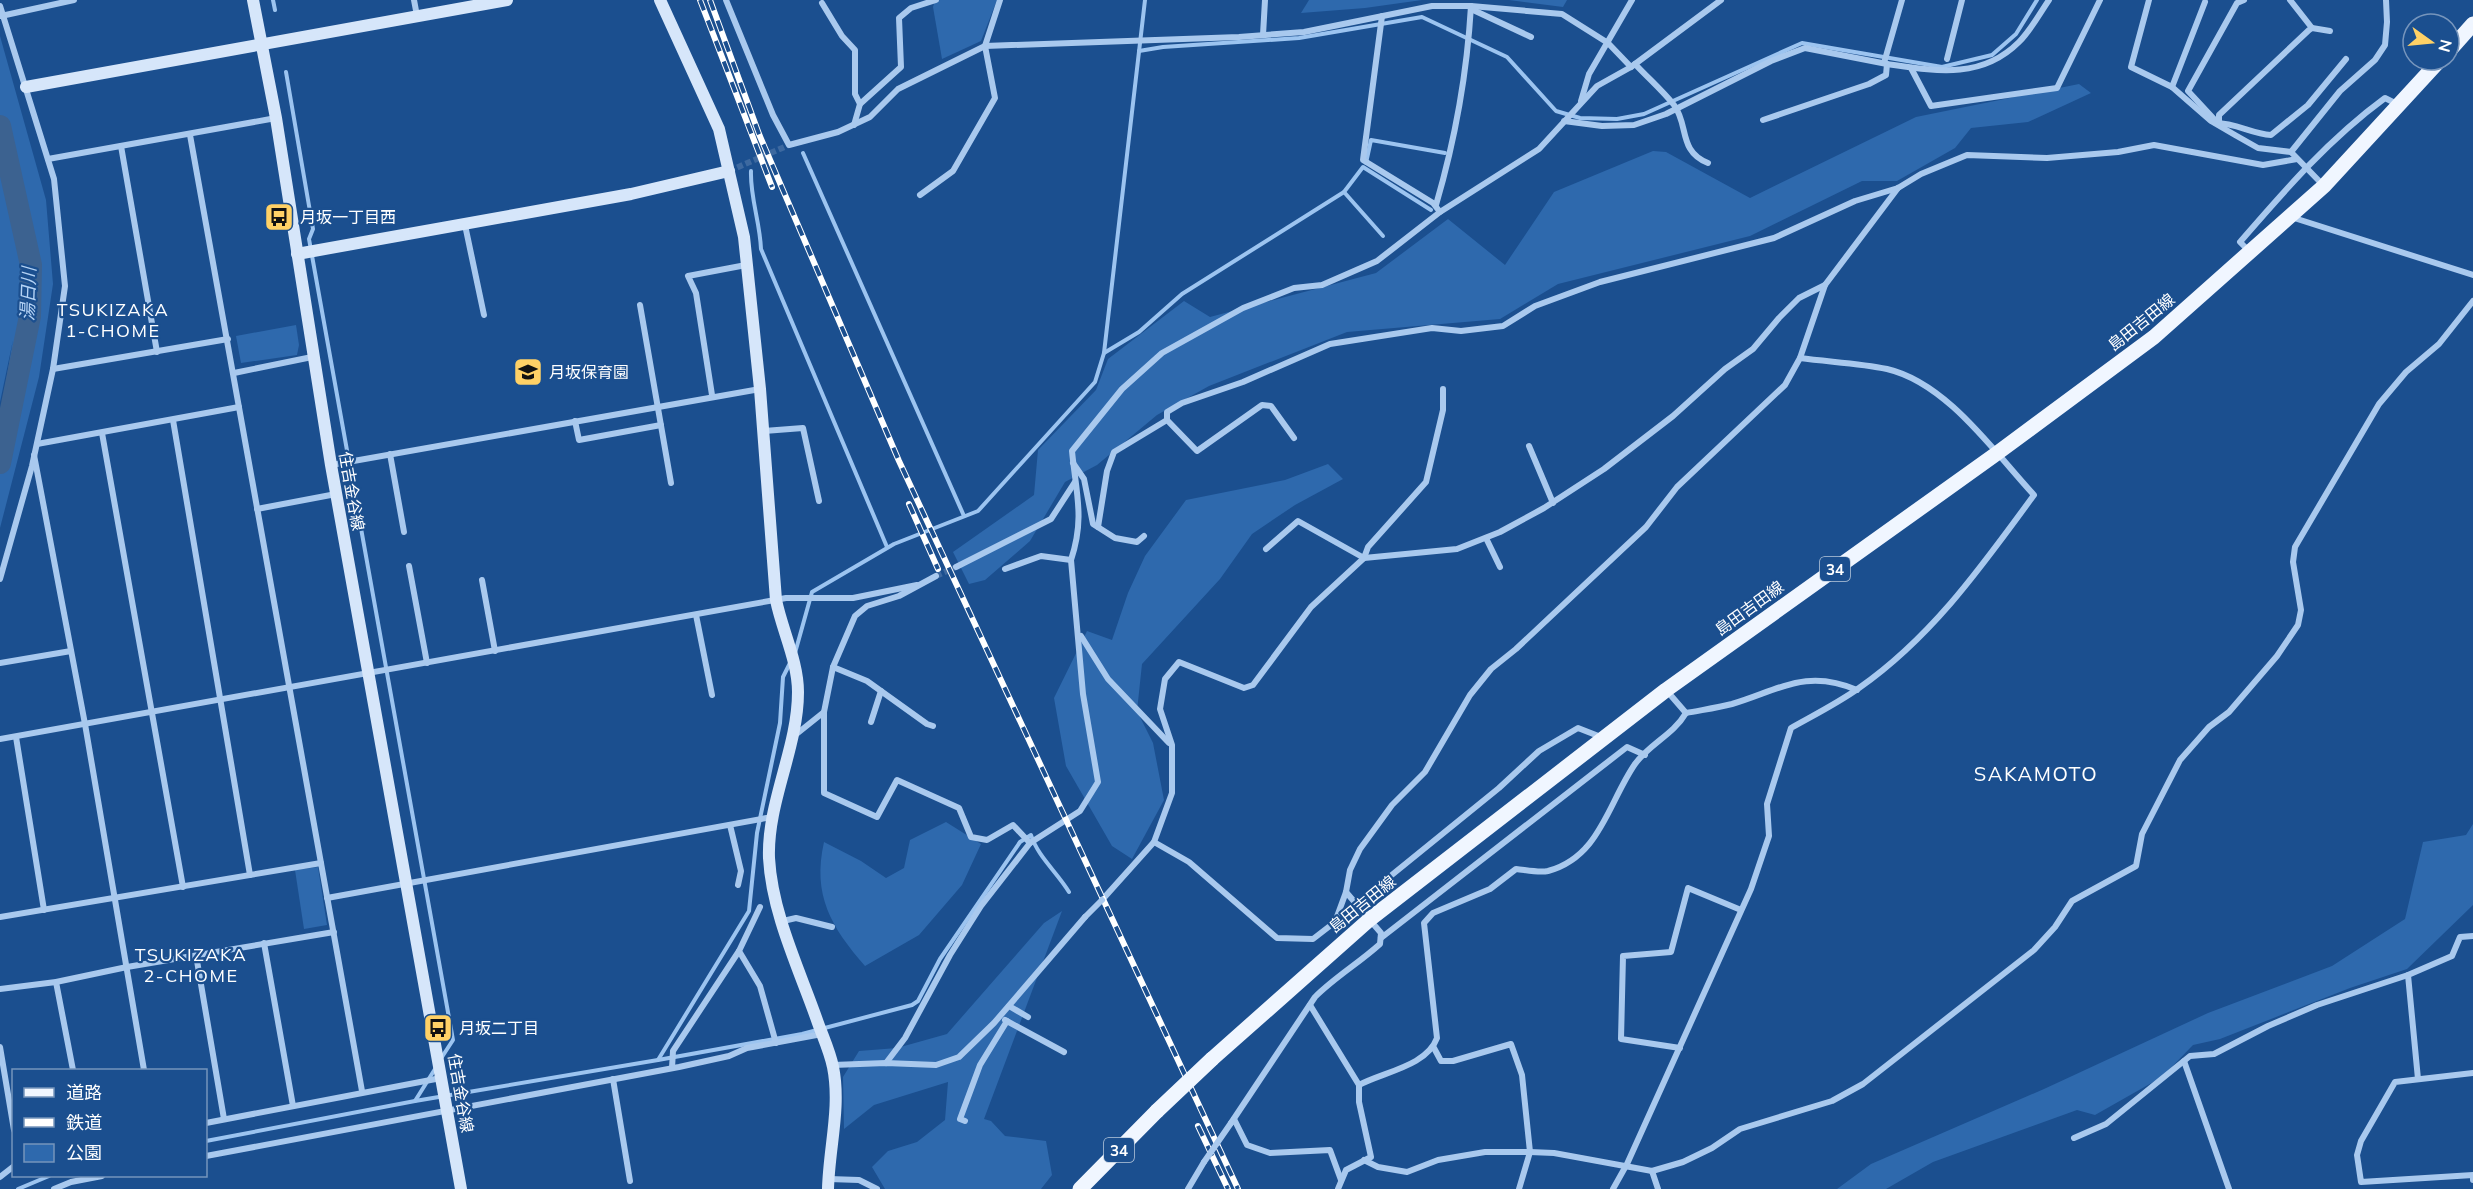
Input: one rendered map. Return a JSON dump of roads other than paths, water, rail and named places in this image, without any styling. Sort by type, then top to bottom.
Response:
[{"type":"main road","points":[[2461,38],[2473,24]]},
{"type":"main road","name":"島田吉田線","points":[[1080,1189],[1212,1059],[1370,919],[1666,690],[1996,454],[2154,337],[2291,217],[2429,72]]},
{"type":"street","points":[[2,15],[74,0]]},
{"type":"street","name":"住吉金谷線","points":[[254,0],[276,118],[307,252],[312,357],[337,464],[336,494],[374,672],[411,884],[437,1052],[436,1081],[447,1108],[461,1189]]},
{"type":"street","points":[[414,0],[417,16]]},
{"type":"street","points":[[27,87],[507,0]]},
{"type":"street","points":[[660,0],[719,129],[744,237],[764,431],[776,600],[795,668],[798,692],[793,736],[772,817],[769,856],[773,892],[832,1065],[836,1097],[828,1184],[859,1180],[877,1189]]},
{"type":"street","points":[[726,0],[773,115],[789,146],[854,125],[870,117],[898,89],[985,46],[1304,32],[1432,6],[1562,15],[1608,43],[1664,95],[1675,107],[1685,142],[1697,159],[1708,164]]},
{"type":"street","points":[[854,125],[860,104],[901,67],[899,18],[910,8],[936,0]]},
{"type":"street","points":[[920,195],[953,171],[994,98],[985,46],[1000,0]]},
{"type":"street","points":[[1263,35],[1265,0]]},
{"type":"street","points":[[1581,103],[1589,74],[1632,0]]},
{"type":"street","points":[[886,1063],[905,1038],[950,955],[981,906],[1029,841],[1040,837],[1080,811],[1098,782],[1083,694],[1071,560],[1078,538],[1080,511],[1072,451],[1122,389],[1162,352],[1243,308],[1294,288],[1322,285],[1377,261],[1440,212],[1539,149],[1597,86],[1633,65],[1721,0]]},
{"type":"street","points":[[1763,120],[1869,84],[1886,75],[1888,50],[1902,0]]},
{"type":"street","points":[[1947,59],[1962,0]]},
{"type":"street","points":[[1565,120],[1602,126],[1634,125],[1771,61],[1805,48],[1946,73],[1989,63],[2019,42],[2049,0]]},
{"type":"street","points":[[1911,68],[1931,106],[2057,88],[2100,0]]},
{"type":"street","points":[[2149,0],[2131,67],[2172,87],[2217,123],[2258,148],[2291,152],[2322,184]]},
{"type":"street","points":[[2244,0],[2237,3],[2188,91],[2217,123],[2228,123],[2256,134],[2271,135],[2308,105],[2346,59]]},
{"type":"street","points":[[2290,0],[2312,28],[2330,31]]},
{"type":"street","points":[[2291,152],[2340,91],[2375,60],[2385,45],[2386,0]]},
{"type":"street","points":[[2172,87],[2205,2]]},
{"type":"street","points":[[822,3],[842,36],[855,50],[855,94],[860,104]]},
{"type":"street","points":[[0,6],[54,179],[65,286],[53,369],[37,444],[0,579]]},
{"type":"street","points":[[1436,206],[1450,157],[1468,48],[1471,7]]},
{"type":"street","points":[[1471,7],[1531,37]]},
{"type":"street","points":[[1382,17],[1363,160],[1436,206],[1440,212]]},
{"type":"street","points":[[2217,123],[2219,116],[2312,28]]},
{"type":"street","points":[[2250,253],[2240,242],[2307,169],[2359,117],[2385,98],[2398,105]]},
{"type":"street","points":[[48,159],[276,118]]},
{"type":"street","points":[[190,135],[362,1091]]},
{"type":"street","points":[[1294,438],[1271,406],[1262,405],[1197,451],[1167,420],[1167,412],[1182,403],[1243,382],[1330,344],[1432,328],[1461,331],[1503,326],[1535,306],[1600,282],[1774,238],[1855,201],[1898,189],[1921,174],[1967,155],[2048,158],[2118,152],[2154,145],[2263,165],[2297,159]]},
{"type":"street","points":[[121,146],[157,352]]},
{"type":"street","points":[[307,252],[631,194],[729,171]]},
{"type":"street","points":[[1154,842],[1189,862],[1277,938],[1313,939],[1335,922],[1346,892],[1350,870],[1360,849],[1392,805],[1425,772],[1470,695],[1491,669],[1516,649],[1646,527],[1677,487],[1785,385],[1800,358],[1825,285],[1898,189]]},
{"type":"street","points":[[2291,217],[2473,275]]},
{"type":"street","points":[[465,225],[484,315]]},
{"type":"street","points":[[712,396],[696,293],[688,276],[747,265]]},
{"type":"street","points":[[1266,549],[1298,521],[1364,558],[1457,549],[1486,538],[1553,502],[1604,469],[1673,416],[1725,369],[1754,349],[1799,298],[1825,285]]},
{"type":"street","points":[[1364,1160],[1378,1167],[1407,1172],[1438,1160],[1485,1152],[1530,1152],[1627,1164],[1652,1171],[1683,1162],[1712,1148],[1740,1129],[1832,1101],[1863,1084],[2034,950],[2055,927],[2072,901],[2136,866],[2142,834],[2180,760],[2209,727],[2229,712],[2277,656],[2298,625],[2301,610],[2293,562],[2295,548],[2379,404],[2406,372],[2439,344],[2473,302]]},
{"type":"street","points":[[640,305],[671,483]]},
{"type":"street","points":[[53,369],[228,339]]},
{"type":"street","points":[[234,374],[312,357]]},
{"type":"street","points":[[1613,1189],[1627,1164],[1741,910],[1769,836],[1767,804],[1791,728],[1857,690],[1922,636],[1972,580],[2034,495],[1949,403],[1922,384],[1888,370],[1800,358]]},
{"type":"street","points":[[337,464],[760,389]]},
{"type":"street","points":[[832,1065],[886,1063],[936,1065],[959,1057],[1009,1006],[1085,917],[1154,842],[1172,793],[1172,746],[1160,709],[1165,679],[1179,662],[1244,688],[1253,685],[1311,606],[1364,558],[1368,547],[1426,482],[1443,410],[1443,389]]},
{"type":"street","points":[[37,444],[239,407]]},
{"type":"street","points":[[173,420],[250,875]]},
{"type":"street","points":[[1098,527],[1107,471],[1114,452],[1167,420]]},
{"type":"street","points":[[575,421],[579,441],[661,425]]},
{"type":"street","points":[[764,431],[803,428],[819,501]]},
{"type":"street","points":[[102,433],[183,887]]},
{"type":"street","points":[[1529,446],[1553,502]]},
{"type":"street","points":[[390,454],[404,532]]},
{"type":"street","points":[[34,455],[71,651],[144,1069]]},
{"type":"street","points":[[1073,463],[1084,479],[1092,524],[1115,538],[1137,542],[1144,536]]},
{"type":"street","points":[[956,567],[1051,519],[1075,481]]},
{"type":"street","points":[[257,509],[336,494]]},
{"type":"street","points":[[1486,538],[1500,567]]},
{"type":"street","points":[[1005,569],[1041,556],[1071,560]]},
{"type":"street","points":[[409,566],[427,663]]},
{"type":"street","points":[[936,576],[899,596],[867,606],[855,616],[833,667],[824,712],[824,793],[877,817],[897,780],[959,808],[971,837],[987,840],[1012,825],[1029,841]]},
{"type":"street","points":[[482,580],[495,651]]},
{"type":"street","points":[[0,739],[776,600],[873,595],[917,585]]},
{"type":"street","points":[[696,615],[712,695]]},
{"type":"street","points":[[1079,633],[1108,679],[1172,746]]},
{"type":"street","points":[[0,663],[71,651]]},
{"type":"street","points":[[833,667],[867,681],[933,726]]},
{"type":"street","points":[[1359,1085],[1411,1063],[1434,1048],[1437,1038],[1424,923],[1432,913],[1490,889],[1516,869],[1547,872],[1575,859],[1597,837],[1635,763],[1678,727],[1686,713],[1731,704],[1791,683],[1836,681],[1857,690]]},
{"type":"street","points":[[1666,690],[1686,713]]},
{"type":"street","points":[[871,722],[881,691]]},
{"type":"street","points":[[793,736],[824,712]]},
{"type":"street","points":[[1356,904],[1499,788],[1539,751],[1578,728],[1604,739]]},
{"type":"street","points":[[16,737],[44,910]]},
{"type":"street","points":[[1381,938],[1627,747],[1645,755]]},
{"type":"street","points":[[327,898],[772,817]]},
{"type":"street","points":[[730,825],[741,871],[738,885]]},
{"type":"street","points":[[0,917],[321,863]]},
{"type":"street","points":[[1680,1048],[1621,1039],[1623,956],[1671,952],[1688,888],[1741,910]]},
{"type":"street","points":[[1189,1187],[1315,997],[1333,979],[1362,961],[1380,944],[1381,933],[1346,892]]},
{"type":"street","points":[[672,1068],[673,1051],[739,951],[760,907]]},
{"type":"street","points":[[783,921],[796,918],[832,927]]},
{"type":"street","points":[[0,988],[56,982],[127,967],[334,932]]},
{"type":"street","points":[[2074,1138],[2106,1124],[2190,1056],[2214,1054],[2268,1026],[2317,1005],[2408,975],[2452,956],[2460,937],[2473,936]]},
{"type":"street","points":[[264,943],[293,1106]]},
{"type":"street","points":[[739,951],[759,986],[776,1042]]},
{"type":"street","points":[[196,955],[224,1119]]},
{"type":"street","points":[[2408,975],[2418,1079]]},
{"type":"street","points":[[56,982],[73,1069]]},
{"type":"street","points":[[1311,1005],[1359,1085],[1359,1102],[1371,1157],[1346,1170],[1338,1189]]},
{"type":"street","points":[[1009,1006],[1028,1017]]},
{"type":"street","points":[[999,1017],[1064,1052]]},
{"type":"street","points":[[965,1121],[960,1119],[980,1065],[1008,1021]]},
{"type":"street","points":[[207,1156],[447,1108],[672,1068],[820,1030]]},
{"type":"street","points":[[1434,1048],[1441,1061],[1453,1061],[1511,1044],[1522,1075],[1530,1152],[1519,1189]]},
{"type":"street","points":[[0,1047],[12,1118]]},
{"type":"street","points":[[2184,1061],[2229,1189]]},
{"type":"street","points":[[2473,1073],[2395,1082],[2361,1140],[2357,1155],[2361,1186],[2473,1175],[2473,1180]]},
{"type":"street","points":[[613,1079],[630,1180]]},
{"type":"street","points":[[207,1123],[362,1091],[436,1081]]},
{"type":"street","points":[[1233,1121],[1247,1145],[1270,1153],[1330,1150],[1341,1181]]},
{"type":"street","points":[[0,1177],[12,1168]]},
{"type":"street","points":[[1652,1171],[1658,1189]]},
{"type":"street","points":[[54,1189],[71,1182],[97,1177]]},
{"type":"waterway","points":[[273,0],[275,10]]},
{"type":"waterway","points":[[795,653],[812,592],[894,544],[978,511],[1095,382],[1104,353],[1145,0]]},
{"type":"waterway","points":[[1139,51],[1163,47],[1299,38],[1422,17],[1507,57],[1556,111],[1580,118],[1617,119],[1644,114],[1802,43],[1942,67],[1992,55],[2016,34],[2037,0]]},
{"type":"waterway","points":[[286,72],[313,229],[309,239],[453,1040],[440,1060]]},
{"type":"waterway","name":"湯日川","points":[[0,126],[31,265],[30,316],[0,463]]},
{"type":"waterway","points":[[1366,163],[1371,140],[1445,153]]},
{"type":"waterway","points":[[803,153],[964,516]]},
{"type":"waterway","points":[[1104,353],[1139,332],[1182,294],[1344,192],[1363,167],[1431,210]]},
{"type":"waterway","points":[[751,171],[761,249],[887,547]]},
{"type":"waterway","points":[[1344,192],[1383,236]]},
{"type":"waterway","points":[[207,1141],[415,1101],[658,1060],[749,911],[757,833],[780,723],[783,677],[790,663]]},
{"type":"waterway","points":[[658,1060],[802,1034],[912,1005],[918,1001],[940,959],[1020,842],[1031,835],[1038,850],[1069,892]]},
{"type":"waterway","points":[[415,1101],[435,1069]]},
{"type":"waterway","points":[[18,1189],[47,1177]]},
{"type":"tunnel","points":[[729,171],[789,145]]},
{"type":"tunnel","points":[[936,576],[956,567]]},
{"type":"railway","points":[[700,0],[772,187]]},
{"type":"railway","points":[[710,0],[759,134],[899,461],[1238,1189]]},
{"type":"railway","points":[[909,504],[938,569]]},
{"type":"railway","points":[[1198,1126],[1228,1189]]},
{"type":"place","name":"月坂一丁目西","points":[[279,217]]},
{"type":"place","name":"月坂保育園","points":[[528,372]]},
{"type":"place","name":"月坂二丁目","points":[[438,1028]]},
{"type":"district","name":"TSUKIZAKA 1-CHOME","points":[[113,319]]},
{"type":"district","name":"SAKAMOTO","points":[[2036,773]]},
{"type":"district","name":"TSUKIZAKA 2-CHOME","points":[[191,964]]}]
